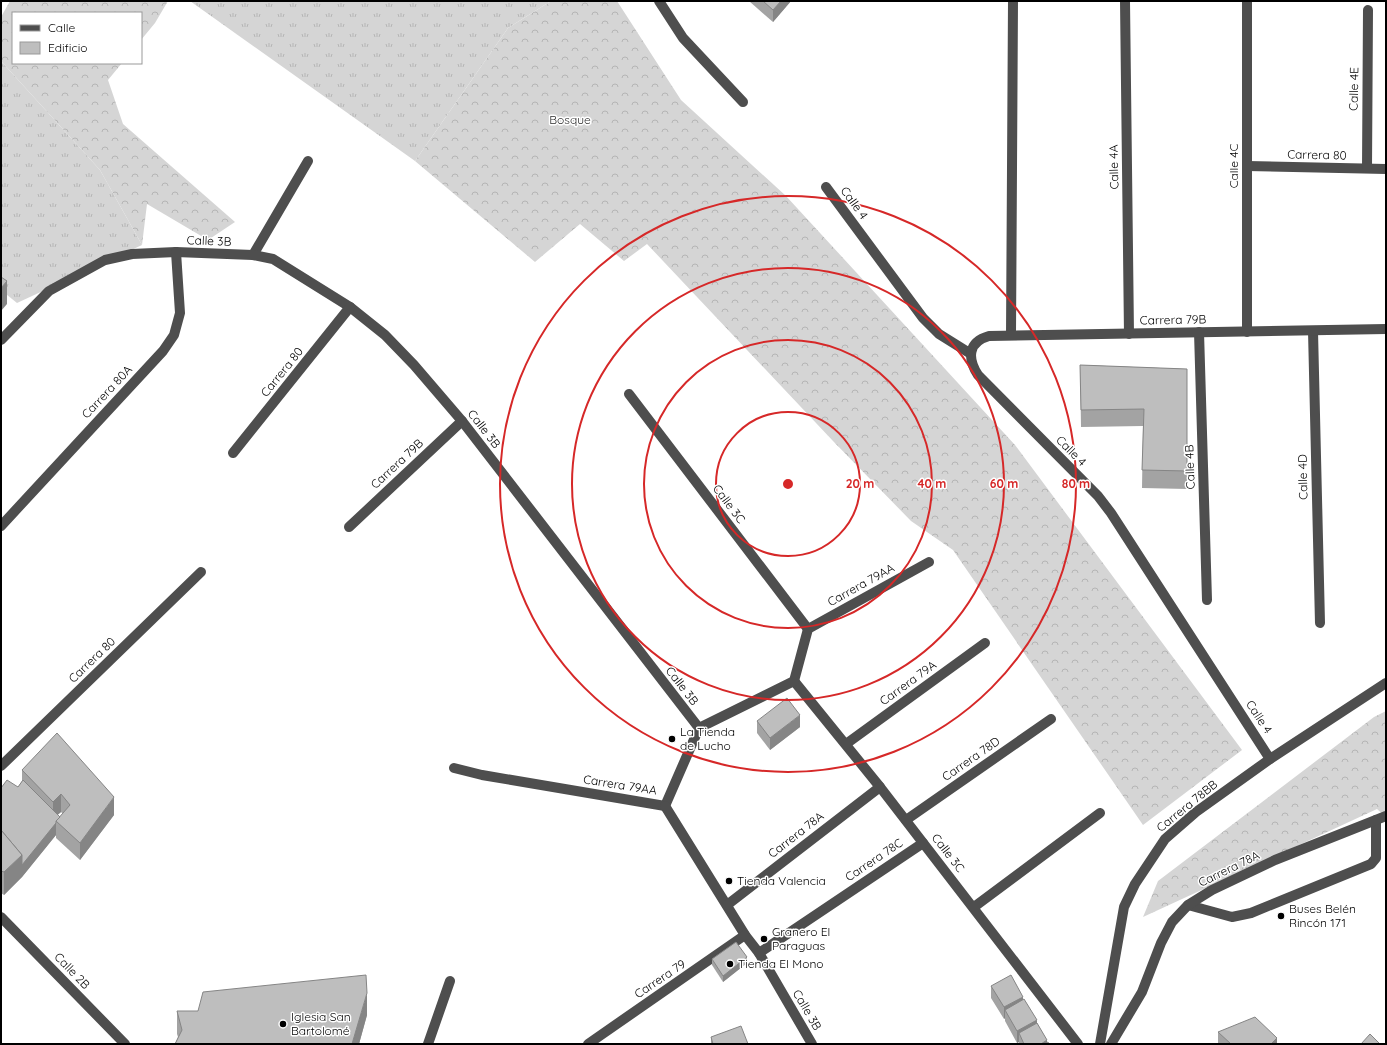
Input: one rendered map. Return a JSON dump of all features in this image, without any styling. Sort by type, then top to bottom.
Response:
[{"type":"street","points":[[660,1],[683,38],[742,102]]},
{"type":"street","points":[[1011,335],[1013,1]]},
{"type":"street","name":"Calle 4A","points":[[1125,1],[1129,334]]},
{"type":"street","name":"Calle 4C","points":[[1247,332],[1248,1]]},
{"type":"street","name":"Calle 4E","points":[[1367,168],[1368,10]]},
{"type":"street","points":[[253,255],[308,161]]},
{"type":"street","name":"Carrera 80","points":[[1247,166],[1386,169]]},
{"type":"street","name":"Calle 4","points":[[826,187],[923,318],[939,334],[971,354],[972,364],[978,375],[1098,496],[1111,513],[1270,759]]},
{"type":"street","name":"Calle 3B","points":[[1,340],[50,291],[105,260],[132,254],[176,252],[253,255],[273,259],[350,307],[385,335],[409,360],[462,421],[699,728]]},
{"type":"street","name":"Carrera 80A","points":[[1,526],[163,351],[174,335],[180,313],[176,252]]},
{"type":"street","name":"Carrera 80","points":[[233,453],[350,307]]},
{"type":"street","name":"Carrera 79B","points":[[971,354],[978,339],[989,336],[1386,329]]},
{"type":"street","name":"Calle 4D","points":[[1313,331],[1320,623]]},
{"type":"street","name":"Calle 4B","points":[[1199,332],[1207,600]]},
{"type":"street","name":"Calle 3C","points":[[629,394],[808,629]]},
{"type":"street","name":"Carrera 79B","points":[[349,527],[462,421]]},
{"type":"street","name":"Carrera 79AA","points":[[808,629],[929,562]]},
{"type":"street","name":"Carrera 80","points":[[1,766],[201,572]]},
{"type":"street","points":[[699,728],[794,681],[808,629]]},
{"type":"street","name":"Carrera 79A","points":[[846,744],[985,643]]},
{"type":"street","name":"Calle 3C","points":[[794,681],[846,744],[974,906],[1078,1044]]},
{"type":"street","name":"Carrera 78BB","points":[[1100,1044],[1124,907],[1134,884],[1165,839],[1196,812],[1270,759],[1386,683]]},
{"type":"street","name":"Carrera 78D","points":[[906,820],[1051,719]]},
{"type":"street","name":"Carrera 79AA","points":[[454,768],[496,777],[665,806],[699,728]]},
{"type":"street","name":"Carrera 78A","points":[[727,905],[880,787]]},
{"type":"street","name":"Calle 3B","points":[[665,806],[746,935],[759,953],[812,1044]]},
{"type":"street","points":[[974,906],[1100,813]]},
{"type":"street","name":"Carrera 78A","points":[[1111,1044],[1142,992],[1161,943],[1172,922],[1188,905],[1212,890],[1275,860],[1386,816]]},
{"type":"street","points":[[1188,905],[1232,917],[1251,913],[1371,864],[1376,858],[1376,820]]},
{"type":"street","name":"Carrera 78C","points":[[759,953],[923,843]]},
{"type":"street","name":"Calle 2B","points":[[1,916],[125,1044]]},
{"type":"street","name":"Carrera 79","points":[[588,1044],[746,935]]},
{"type":"street","points":[[428,1044],[450,981]]},
{"type":"green space","points":[[10,1],[168,1],[155,23],[142,39],[142,12],[12,12],[12,64],[121,64],[108,80],[123,124],[235,222],[208,240],[147,204],[142,245],[100,170],[1,61],[1,17]]},
{"type":"green space","points":[[190,1],[551,1],[508,28],[415,161]]},
{"type":"green space","name":"Bosque","points":[[551,1],[617,1],[681,100],[786,196],[1015,445],[1242,750],[1143,825],[953,550],[911,521],[833,441],[647,244],[624,261],[580,224],[535,262],[415,161],[508,28]]},
{"type":"green space","points":[[1,61],[100,170],[142,245],[17,303],[1,290]]},
{"type":"green space","points":[[1386,711],[1386,817],[1377,809],[1143,917],[1158,881],[1374,717]]},
{"type":"building","points":[[763,1],[781,1],[773,10]]},
{"type":"building","points":[[1,277],[7,281],[1,288]]},
{"type":"building","points":[[1080,365],[1187,369],[1187,471],[1142,470],[1144,409],[1081,410]]},
{"type":"building","points":[[787,698],[800,715],[770,738],[757,721]]},
{"type":"building","points":[[57,733],[114,797],[80,843],[56,821],[70,805],[61,794],[53,802],[22,770]]},
{"type":"building","points":[[7,780],[18,787],[23,780],[60,817],[22,865],[22,855],[1,830],[1,788]]},
{"type":"building","points":[[1,830],[22,855],[4,872],[1,871]]},
{"type":"building","name":"Tienda El Mono","points":[[736,942],[747,957],[723,976],[712,959]]},
{"type":"building","name":"Iglesia San Bartolomé","points":[[366,975],[367,993],[352,1044],[175,1044],[182,1030],[177,1011],[198,1011],[203,992]]},
{"type":"building","points":[[1011,975],[1023,997],[1004,1007],[991,986]]},
{"type":"building","points":[[1024,999],[1037,1020],[1017,1031],[1005,1010]]},
{"type":"building","points":[[1255,1017],[1277,1038],[1271,1044],[1231,1044],[1218,1032]]},
{"type":"building","points":[[1037,1023],[1047,1040],[1041,1044],[1024,1044],[1019,1033]]},
{"type":"building","points":[[741,1026],[748,1044],[713,1044],[711,1037]]},
{"type":"building","points":[[1370,1034],[1380,1044],[1361,1044]]},
{"type":"place","name":"La Tienda de Lucho","points":[[672,739]]},
{"type":"place","name":"Tienda Valencia","points":[[729,881]]},
{"type":"place","name":"Buses Belén Rincón 171","points":[[1281,916]]},
{"type":"place","name":"Granero El Paraguas","points":[[764,939]]},
{"type":"place","name":"Tienda El Mono","points":[[730,964]]},
{"type":"place","name":"Iglesia San Bartolomé","points":[[283,1024]]}]
